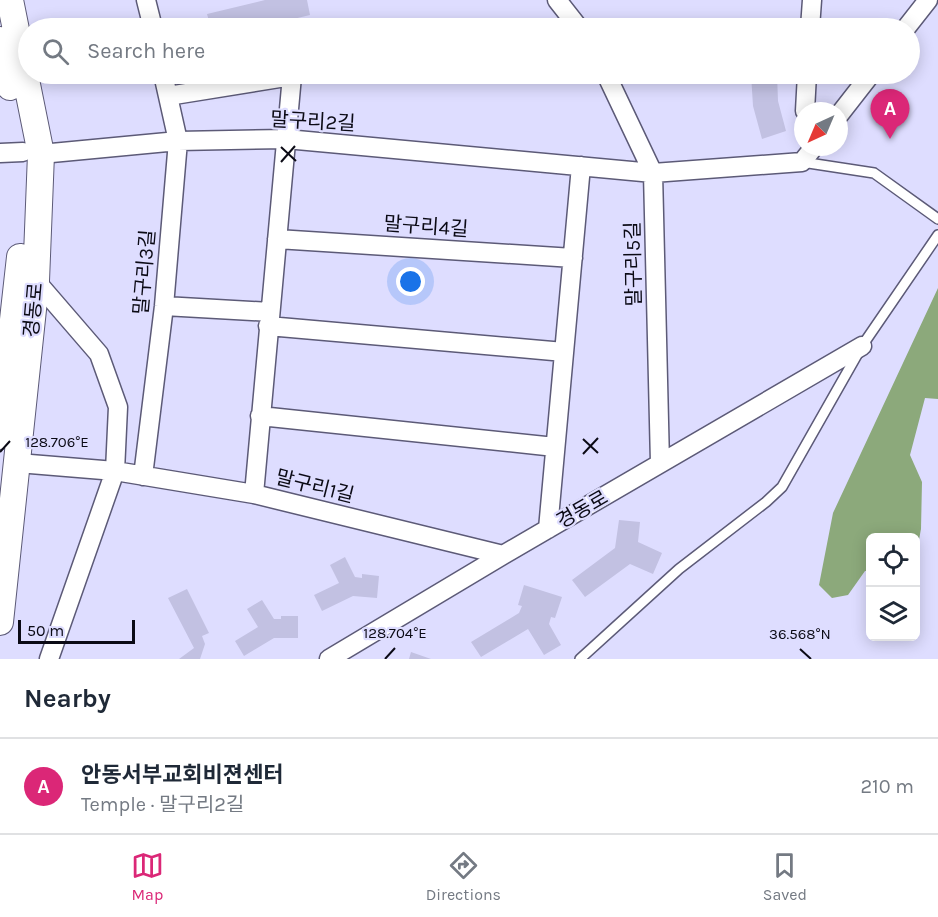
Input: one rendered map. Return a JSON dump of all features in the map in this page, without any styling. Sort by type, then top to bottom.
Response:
[{"type":"street","name":"경동로","points":[[0,622],[36,280],[21,153],[10,0]]},
{"type":"street","points":[[146,0],[150,18]]},
{"type":"street","points":[[557,0],[571,18]]},
{"type":"street","points":[[811,18],[812,0]]},
{"type":"street","points":[[914,18],[928,0]]},
{"type":"street","name":"경동로","points":[[0,40],[21,153],[19,274],[0,436]]},
{"type":"street","name":"말구리3길","points":[[143,476],[164,306],[178,141],[165,84]]},
{"type":"street","points":[[168,96],[242,84]]},
{"type":"street","points":[[254,494],[291,84]]},
{"type":"street","name":"말구리5길","points":[[611,84],[653,173],[660,463]]},
{"type":"street","points":[[805,102],[806,84]]},
{"type":"street","points":[[848,103],[863,84]]},
{"type":"street","name":"말구리2길","points":[[21,153],[178,141],[286,139],[653,173],[794,155]]},
{"type":"street","points":[[548,529],[581,166]]},
{"type":"street","name":"말구리4길","points":[[277,239],[573,258]]},
{"type":"street","points":[[36,280],[99,354],[118,407],[115,471],[49,659]]},
{"type":"street","points":[[164,306],[564,352]]},
{"type":"street","name":"경동로","points":[[329,659],[862,346]]},
{"type":"street","points":[[260,416],[555,447]]},
{"type":"street","name":"말구리1길","points":[[18,463],[115,471],[254,494],[503,555]]},
{"type":"lane","points":[[810,156],[874,173],[938,219]]},
{"type":"lane","points":[[580,659],[679,569],[782,487],[862,346],[938,235]]},
{"type":"green space","points":[[938,288],[938,399],[925,398],[910,455],[922,482],[920,534],[866,533],[866,571],[848,595],[832,598],[819,585],[833,513]]},
{"type":"building","points":[[265,0],[307,0],[310,15],[298,18],[208,18],[207,14]]},
{"type":"building","points":[[752,84],[777,84],[778,101],[786,131],[762,139],[753,106]]},
{"type":"building","points":[[619,520],[640,522],[638,542],[662,553],[653,574],[630,564],[585,597],[572,580],[615,548]]},
{"type":"building","points":[[345,557],[355,577],[362,578],[362,574],[379,576],[377,598],[353,596],[322,611],[314,595],[339,583],[330,565]]},
{"type":"building","points":[[524,585],[562,597],[555,618],[551,617],[549,624],[561,645],[544,655],[528,629],[481,657],[471,642],[519,613],[522,606],[518,605]]},
{"type":"building","points":[[187,589],[209,633],[202,636],[205,644],[200,659],[179,659],[194,648],[168,598]]},
{"type":"building","points":[[262,600],[274,619],[281,619],[281,616],[298,616],[298,638],[274,638],[244,656],[235,641],[258,627],[247,609]]},
{"type":"building","points":[[411,652],[431,659],[409,659]]},
{"type":"place","name":"안동서부교회비젼센터","points":[[890,139]]}]
